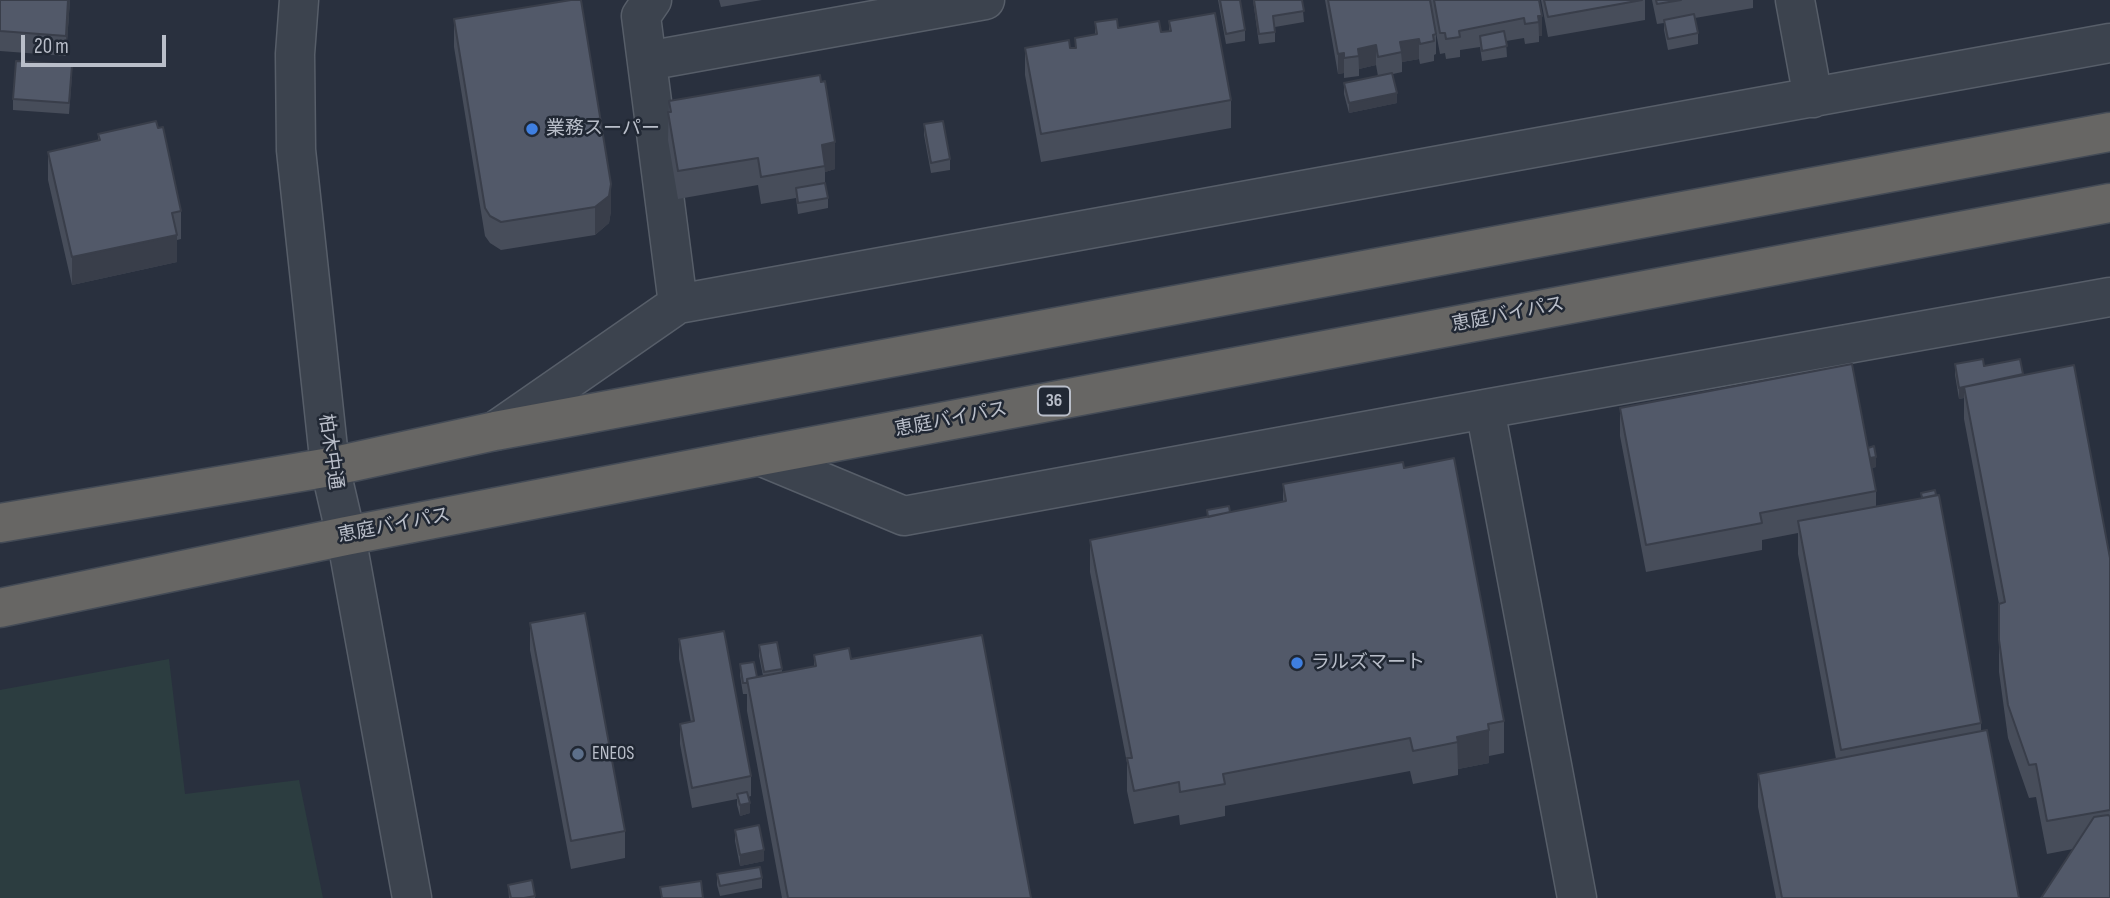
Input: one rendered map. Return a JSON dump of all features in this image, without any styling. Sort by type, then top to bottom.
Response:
[{"type":"highway","points":[[0,523],[330,467],[495,431],[2110,132]]},
{"type":"highway","name":"恵庭バイパス","points":[[0,608],[346,536],[760,456],[2110,203]]},
{"type":"street","name":"柏木中通","points":[[299,0],[295,54],[296,150],[330,467],[346,536],[412,898]]},
{"type":"street","points":[[652,0],[641,16],[678,304]]},
{"type":"street","points":[[647,61],[985,0]]},
{"type":"street","points":[[1794,0],[1813,98]]},
{"type":"street","points":[[495,431],[678,304],[2110,43]]},
{"type":"street","points":[[760,456],[904,516],[2110,297]]},
{"type":"street","points":[[1485,409],[1577,898]]},
{"type":"shaded area","points":[[169,659],[185,794],[299,780],[323,898],[0,898],[0,690]]},
{"type":"building","points":[[0,0],[68,0],[66,36],[0,31]]},
{"type":"building","name":"業務スーパー","points":[[581,0],[611,184],[609,196],[595,207],[501,222],[490,216],[485,208],[454,19]]},
{"type":"building","points":[[1220,0],[1240,0],[1245,30],[1226,34]]},
{"type":"building","points":[[1254,0],[1302,0],[1304,11],[1273,16],[1275,32],[1259,34]]},
{"type":"building","points":[[1328,0],[1430,0],[1436,34],[1433,35],[1434,41],[1420,44],[1419,39],[1400,42],[1402,52],[1378,57],[1376,45],[1358,49],[1359,56],[1344,58],[1344,53],[1338,54]]},
{"type":"building","points":[[1434,0],[1539,0],[1542,16],[1538,16],[1539,22],[1525,24],[1524,18],[1459,31],[1460,37],[1446,39],[1445,33],[1440,33]]},
{"type":"building","points":[[1544,0],[1642,0],[1548,17]]},
{"type":"building","points":[[1656,0],[1681,0],[1657,4]]},
{"type":"building","points":[[1215,13],[1231,100],[1041,134],[1025,48],[1069,40],[1070,48],[1076,48],[1075,38],[1097,34],[1095,22],[1117,19],[1118,28],[1159,21],[1161,32],[1171,31],[1169,21]]},
{"type":"building","points":[[1694,14],[1698,33],[1668,39],[1664,20]]},
{"type":"building","points":[[1504,31],[1507,46],[1482,51],[1480,36]]},
{"type":"building","points":[[16,61],[72,65],[69,103],[13,99]]},
{"type":"building","points":[[1392,73],[1397,93],[1349,103],[1344,83]]},
{"type":"building","points":[[820,75],[821,82],[825,81],[835,142],[822,145],[825,166],[761,177],[758,158],[678,171],[668,112],[671,112],[669,101]]},
{"type":"building","points":[[156,121],[158,128],[163,127],[181,211],[172,213],[177,235],[72,257],[48,152],[100,140],[98,134]]},
{"type":"building","points":[[943,121],[950,159],[931,163],[924,124]]},
{"type":"building","points":[[825,183],[828,198],[798,203],[796,188]]},
{"type":"building","points":[[1983,359],[1984,366],[2020,359],[2023,374],[1959,388],[1955,364]]},
{"type":"building","points":[[1852,364],[1876,491],[1760,513],[1762,523],[1646,545],[1620,408]]},
{"type":"building","points":[[2074,365],[2110,558],[2110,810],[2047,821],[2036,764],[2029,765],[2008,705],[1999,640],[1999,604],[2005,602],[1964,387]]},
{"type":"building","points":[[1874,446],[1876,457],[1870,458],[1868,448]]},
{"type":"building","name":"ラルズマート","points":[[1454,458],[1504,721],[1488,724],[1489,730],[1457,737],[1458,742],[1413,751],[1410,738],[1223,774],[1225,784],[1180,792],[1179,782],[1134,791],[1127,758],[1132,758],[1090,540],[1286,501],[1283,484],[1403,462],[1404,468]]},
{"type":"building","points":[[1935,490],[1936,495],[1922,498],[1921,493]]},
{"type":"building","points":[[1939,495],[1981,723],[1841,750],[1798,521]]},
{"type":"building","points":[[1229,506],[1230,512],[1208,517],[1207,510]]},
{"type":"building","name":"ENEOS","points":[[585,613],[625,831],[571,841],[530,623]]},
{"type":"building","points":[[724,631],[751,776],[692,788],[680,724],[694,721],[679,639]]},
{"type":"building","points":[[982,635],[1031,898],[788,898],[747,679],[816,666],[814,655],[849,648],[851,659]]},
{"type":"building","points":[[777,642],[782,669],[764,672],[759,645]]},
{"type":"building","points":[[754,662],[757,677],[747,679],[747,683],[743,683],[740,664]]},
{"type":"building","points":[[1987,730],[2019,898],[1782,898],[1758,774]]},
{"type":"building","points":[[747,792],[750,803],[740,805],[737,794]]},
{"type":"building","points":[[2108,815],[2110,898],[2041,898],[2094,817]]},
{"type":"building","points":[[759,825],[764,850],[740,855],[735,830]]},
{"type":"building","points":[[760,867],[762,878],[720,886],[717,874]]},
{"type":"building","points":[[532,880],[535,896],[511,898],[508,885]]},
{"type":"building","points":[[701,881],[703,898],[662,898],[660,887]]},
{"type":"place","name":"業務スーパー","points":[[532,129]]},
{"type":"place","name":"ラルズマート","points":[[1297,663]]},
{"type":"place","name":"ENEOS","points":[[578,754]]}]
